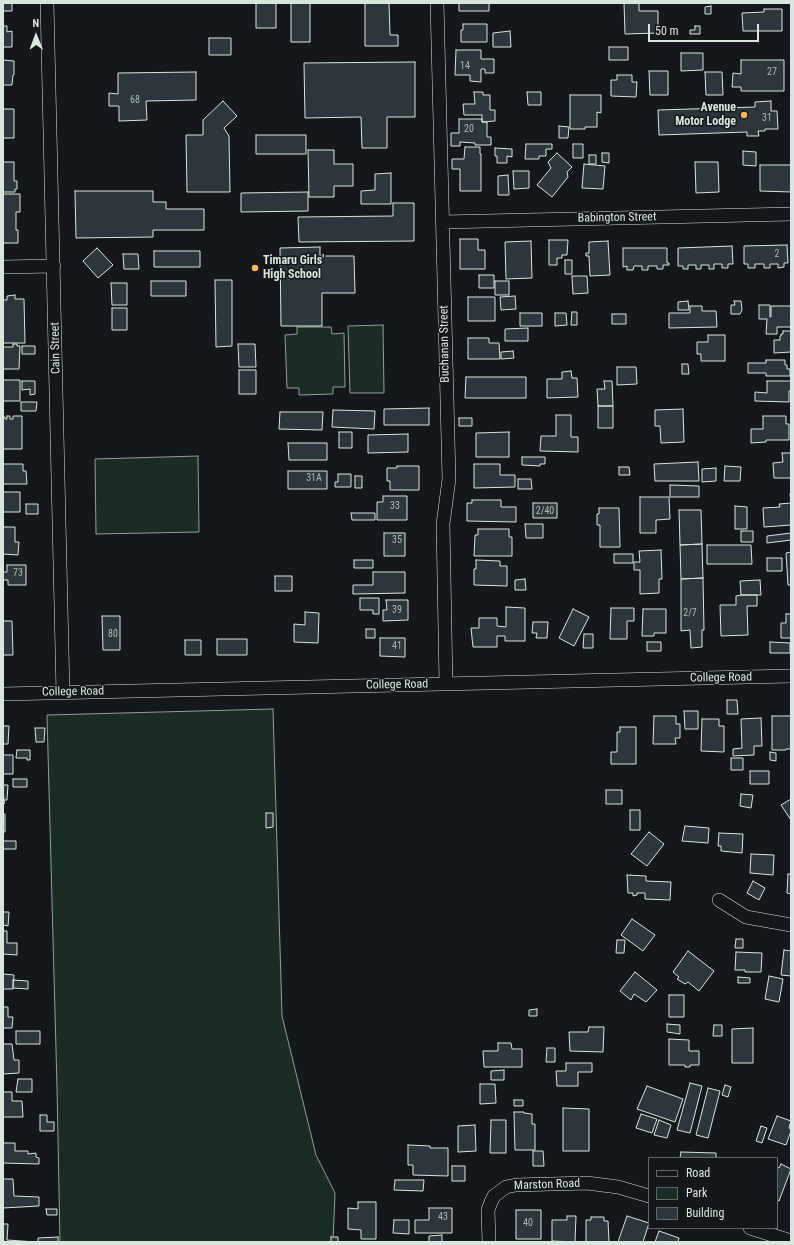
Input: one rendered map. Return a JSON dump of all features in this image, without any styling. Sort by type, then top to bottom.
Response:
[{"type":"street","name":"Cain Street","points":[[47,3],[63,693]]},
{"type":"street","name":"Buchanan Street","points":[[437,3],[449,479],[443,524],[446,684]]},
{"type":"street","name":"Babington Street","points":[[443,222],[791,214]]},
{"type":"street","points":[[3,268],[54,266]]},
{"type":"street","name":"College Road","points":[[3,694],[791,676]]},
{"type":"street","points":[[719,900],[746,917],[791,925]]},
{"type":"street","name":"Marston Road","points":[[489,1242],[488,1210],[494,1196],[506,1187],[516,1185],[587,1183],[618,1187],[648,1196]]},
{"type":"street","points":[[753,1229],[791,1241]]},
{"type":"green space","points":[[383,325],[384,393],[350,393],[348,326]]},
{"type":"green space","points":[[297,327],[331,327],[332,334],[344,333],[345,387],[333,387],[333,394],[299,395],[299,388],[287,388],[285,335],[297,334]]},
{"type":"green space","points":[[198,456],[199,532],[96,534],[95,459]]},
{"type":"green space","points":[[273,709],[282,1016],[316,1155],[335,1193],[333,1242],[60,1242],[47,715]]},
{"type":"building","points":[[3,3],[12,3],[12,11],[3,11]]},
{"type":"building","points":[[256,3],[276,3],[276,28],[256,28]]},
{"type":"building","points":[[291,3],[310,3],[310,42],[291,42]]},
{"type":"building","points":[[365,3],[389,3],[390,35],[398,35],[398,46],[365,46]]},
{"type":"building","points":[[459,3],[489,3],[489,11],[459,11]]},
{"type":"building","points":[[624,3],[639,3],[639,11],[658,11],[658,33],[625,34]]},
{"type":"building","points":[[711,6],[711,14],[705,14],[705,7]]},
{"type":"building","points":[[764,9],[782,9],[782,31],[743,31],[742,13],[764,12]]},
{"type":"building","points":[[463,24],[487,24],[487,42],[461,42],[461,30],[463,30]]},
{"type":"building","points":[[3,26],[7,26],[7,32],[12,31],[12,47],[3,47]]},
{"type":"building","points":[[695,26],[700,26],[700,34],[690,34],[690,30],[695,30]]},
{"type":"building","points":[[510,31],[511,47],[493,47],[493,33]]},
{"type":"building","points":[[209,38],[231,38],[231,55],[209,55]]},
{"type":"building","points":[[609,47],[628,47],[628,60],[609,60]]},
{"type":"building","points":[[456,50],[481,50],[481,59],[494,59],[494,73],[485,73],[485,69],[481,69],[481,82],[470,81],[470,75],[455,75]]},
{"type":"building","points":[[681,53],[703,53],[703,70],[681,71]]},
{"type":"building","points":[[3,60],[14,61],[12,85],[3,85]]},
{"type":"building","points":[[741,60],[784,60],[784,91],[741,91],[741,87],[732,87],[733,73],[741,74]]},
{"type":"building","points":[[415,62],[415,117],[387,117],[387,148],[362,148],[361,117],[305,118],[304,63]]},
{"type":"building","points":[[649,71],[668,71],[668,95],[650,95]]},
{"type":"building","points":[[196,72],[196,100],[146,101],[147,120],[119,121],[119,106],[109,106],[109,93],[118,94],[118,73]]},
{"type":"building","points":[[705,72],[722,72],[723,95],[706,95]]},
{"type":"building","points":[[617,75],[632,75],[632,82],[637,82],[636,97],[611,96],[611,80],[617,80]]},
{"type":"building","points":[[474,92],[483,92],[483,95],[490,95],[490,110],[495,110],[495,121],[482,122],[482,115],[464,115],[463,104],[475,104]]},
{"type":"building","points":[[527,92],[541,92],[541,105],[528,105]]},
{"type":"building","points":[[570,95],[601,95],[601,113],[597,112],[597,127],[570,129]]},
{"type":"building","points":[[223,101],[237,116],[224,128],[229,136],[230,192],[187,192],[186,135],[203,135],[203,120]]},
{"type":"building","points":[[771,101],[771,111],[777,111],[778,129],[765,129],[765,131],[758,131],[759,136],[747,136],[747,132],[659,135],[658,110],[755,107],[755,102]]},
{"type":"building","points":[[3,109],[14,109],[14,138],[3,138]]},
{"type":"building","points":[[459,119],[482,119],[482,122],[487,122],[487,137],[491,137],[491,145],[475,145],[475,143],[460,142],[460,146],[451,146],[451,133],[459,133]]},
{"type":"building","points":[[559,126],[569,127],[568,138],[559,138]]},
{"type":"building","points":[[256,135],[306,135],[306,154],[256,154]]},
{"type":"building","points":[[526,144],[552,144],[552,149],[546,149],[546,156],[539,156],[539,159],[525,159]]},
{"type":"building","points":[[573,144],[583,144],[583,158],[573,158]]},
{"type":"building","points":[[465,147],[480,147],[481,191],[460,191],[460,169],[452,169],[452,159],[464,159]]},
{"type":"building","points":[[495,148],[512,149],[512,157],[507,156],[507,163],[497,163]]},
{"type":"building","points":[[308,150],[334,150],[334,164],[353,164],[353,186],[334,186],[334,197],[309,197]]},
{"type":"building","points":[[743,151],[756,152],[756,166],[743,165]]},
{"type":"building","points":[[557,153],[572,167],[567,172],[568,177],[552,197],[537,185],[551,168],[548,162]]},
{"type":"building","points":[[602,153],[609,153],[609,163],[602,162]]},
{"type":"building","points":[[589,155],[596,155],[596,164],[589,164]]},
{"type":"building","points":[[3,162],[14,162],[14,181],[17,181],[17,189],[15,189],[15,192],[3,192]]},
{"type":"building","points":[[695,162],[718,162],[719,192],[696,193]]},
{"type":"building","points":[[584,164],[605,166],[603,189],[582,188]]},
{"type":"building","points":[[760,165],[791,165],[791,192],[760,191]]},
{"type":"building","points":[[513,171],[529,171],[529,188],[514,189]]},
{"type":"building","points":[[391,173],[391,204],[361,204],[361,191],[375,190],[375,174]]},
{"type":"building","points":[[508,175],[509,195],[498,195],[498,176]]},
{"type":"building","points":[[75,191],[153,191],[153,202],[166,202],[166,209],[204,209],[204,230],[153,230],[153,237],[76,238]]},
{"type":"building","points":[[308,192],[308,211],[241,212],[241,193]]},
{"type":"building","points":[[3,194],[20,194],[20,212],[16,212],[18,243],[3,243]]},
{"type":"building","points":[[393,203],[414,203],[414,241],[299,242],[298,217],[393,216]]},
{"type":"building","points":[[460,239],[478,239],[478,250],[485,250],[485,269],[460,269]]},
{"type":"building","points":[[549,240],[568,240],[567,255],[562,255],[562,258],[557,258],[557,265],[549,265]]},
{"type":"building","points":[[531,241],[532,278],[506,279],[505,242]]},
{"type":"building","points":[[608,241],[610,275],[590,276],[589,256],[586,256],[586,253],[589,253],[589,242]]},
{"type":"building","points":[[787,245],[788,263],[784,263],[784,267],[778,268],[778,264],[770,264],[770,268],[764,268],[764,264],[755,264],[755,268],[748,268],[748,264],[744,264],[744,246]]},
{"type":"building","points":[[732,246],[733,264],[728,264],[728,268],[722,268],[722,264],[714,264],[714,269],[709,269],[709,265],[701,265],[701,269],[696,269],[696,265],[688,265],[688,269],[683,269],[683,266],[678,266],[678,248]]},
{"type":"building","points":[[320,247],[320,256],[354,256],[355,293],[322,293],[322,326],[281,326],[280,248]]},
{"type":"building","points":[[97,248],[113,265],[98,278],[83,261]]},
{"type":"building","points":[[623,248],[667,248],[667,263],[669,263],[669,265],[663,265],[663,269],[657,269],[657,266],[648,266],[648,270],[642,270],[642,266],[634,266],[633,270],[627,270],[627,266],[623,267]]},
{"type":"building","points":[[154,251],[200,251],[200,267],[154,267]]},
{"type":"building","points":[[123,254],[138,254],[139,269],[124,269]]},
{"type":"building","points":[[565,260],[572,260],[572,274],[565,274]]},
{"type":"building","points":[[479,275],[494,275],[494,288],[479,288]]},
{"type":"building","points":[[572,276],[587,276],[588,293],[573,294]]},
{"type":"building","points":[[215,280],[232,280],[232,346],[216,347]]},
{"type":"building","points":[[151,281],[186,281],[186,296],[151,296]]},
{"type":"building","points":[[495,281],[509,281],[509,295],[495,295]]},
{"type":"building","points":[[111,283],[127,283],[127,305],[112,305]]},
{"type":"building","points":[[15,295],[15,299],[24,299],[25,343],[3,343],[3,300],[7,300],[7,296]]},
{"type":"building","points":[[515,296],[516,309],[501,310],[500,297]]},
{"type":"building","points":[[468,297],[495,297],[495,321],[468,321]]},
{"type":"building","points":[[688,301],[689,310],[678,310],[678,302]]},
{"type":"building","points":[[734,301],[741,301],[742,310],[740,314],[731,314],[731,305],[735,305]]},
{"type":"building","points":[[759,305],[770,305],[770,317],[771,306],[791,306],[791,327],[777,327],[777,334],[766,334],[767,319],[759,319]]},
{"type":"building","points":[[690,306],[702,306],[702,311],[716,311],[717,327],[669,328],[669,313],[690,313]]},
{"type":"building","points":[[112,308],[127,308],[127,330],[112,330]]},
{"type":"building","points":[[572,312],[577,312],[577,325],[571,325]]},
{"type":"building","points":[[520,313],[542,313],[542,326],[520,326]]},
{"type":"building","points":[[555,313],[566,313],[567,325],[555,326]]},
{"type":"building","points":[[612,314],[626,314],[626,324],[612,324]]},
{"type":"building","points":[[528,328],[528,341],[505,341],[505,329]]},
{"type":"building","points":[[783,331],[791,331],[791,352],[774,353],[774,340],[780,340],[780,336],[783,334]]},
{"type":"building","points":[[708,335],[725,335],[725,361],[701,361],[701,354],[697,354],[697,342],[708,342]]},
{"type":"building","points":[[468,338],[489,338],[489,343],[499,343],[500,359],[468,359]]},
{"type":"building","points":[[13,344],[20,346],[19,369],[3,369],[3,347],[13,347]]},
{"type":"building","points":[[238,344],[255,344],[256,367],[239,367]]},
{"type":"building","points":[[22,346],[35,346],[35,354],[22,354]]},
{"type":"building","points":[[513,351],[514,358],[501,359],[501,352]]},
{"type":"building","points":[[766,360],[785,360],[787,369],[790,369],[790,376],[766,376],[766,373],[748,373],[748,363],[766,363]]},
{"type":"building","points":[[682,364],[688,364],[689,374],[682,374]]},
{"type":"building","points":[[617,367],[636,367],[637,384],[617,385]]},
{"type":"building","points":[[239,370],[256,370],[256,394],[239,394]]},
{"type":"building","points":[[571,371],[572,378],[577,378],[578,397],[547,398],[547,379],[562,379],[562,372]]},
{"type":"building","points":[[466,377],[526,377],[526,398],[465,398]]},
{"type":"building","points":[[3,380],[20,380],[20,401],[3,401]]},
{"type":"building","points":[[22,381],[35,381],[35,394],[30,395],[30,389],[22,390]]},
{"type":"building","points":[[604,381],[612,381],[613,406],[598,406],[597,389],[605,389]]},
{"type":"building","points":[[767,381],[791,381],[789,402],[755,401],[755,392],[767,393]]},
{"type":"building","points":[[21,402],[37,402],[36,411],[21,411]]},
{"type":"building","points":[[598,406],[613,406],[613,428],[598,428]]},
{"type":"building","points":[[429,408],[429,425],[384,425],[384,409]]},
{"type":"building","points":[[683,409],[684,442],[661,443],[660,426],[655,426],[655,410]]},
{"type":"building","points":[[333,410],[375,411],[374,429],[332,427]]},
{"type":"building","points":[[280,412],[323,412],[322,430],[279,429]]},
{"type":"building","points":[[556,415],[571,415],[571,437],[578,437],[578,452],[540,451],[541,436],[556,436]]},
{"type":"building","points":[[7,416],[10,416],[10,419],[13,419],[13,416],[22,416],[22,449],[3,449],[3,417],[7,419]]},
{"type":"building","points":[[763,416],[786,416],[786,424],[789,424],[789,440],[766,440],[766,442],[751,443],[751,429],[763,429]]},
{"type":"building","points":[[459,418],[472,418],[472,426],[459,426]]},
{"type":"building","points":[[339,432],[352,432],[352,448],[339,448]]},
{"type":"building","points":[[509,432],[509,457],[476,457],[476,433]]},
{"type":"building","points":[[408,434],[408,452],[368,453],[368,435]]},
{"type":"building","points":[[288,443],[327,443],[327,460],[289,460]]},
{"type":"building","points":[[782,453],[791,453],[791,478],[774,478],[773,463],[783,462]]},
{"type":"building","points":[[522,457],[545,457],[545,464],[540,464],[540,466],[522,465]]},
{"type":"building","points":[[698,462],[699,481],[655,481],[654,464]]},
{"type":"building","points":[[3,464],[23,464],[23,471],[26,471],[27,484],[3,484]]},
{"type":"building","points":[[474,464],[500,464],[500,475],[515,475],[515,487],[474,488]]},
{"type":"building","points":[[397,466],[419,466],[419,490],[390,490],[390,481],[387,481],[387,468],[397,468]]},
{"type":"building","points":[[725,466],[741,467],[740,481],[724,481]]},
{"type":"building","points":[[619,467],[629,467],[630,475],[619,475]]},
{"type":"building","points":[[716,468],[716,481],[702,482],[702,469]]},
{"type":"building","points":[[288,471],[327,471],[327,489],[288,489]]},
{"type":"building","points":[[338,474],[351,474],[351,487],[335,487],[335,482],[338,482]]},
{"type":"building","points":[[355,476],[362,476],[362,488],[355,488]]},
{"type":"building","points":[[518,479],[531,479],[532,489],[518,489]]},
{"type":"building","points":[[670,485],[699,486],[699,497],[670,497]]},
{"type":"building","points":[[3,492],[20,492],[20,512],[3,512]]},
{"type":"building","points":[[383,496],[407,496],[407,520],[377,520],[377,502],[383,502]]},
{"type":"building","points":[[640,497],[669,497],[670,519],[656,520],[656,533],[640,533]]},
{"type":"building","points":[[472,500],[501,500],[501,507],[516,507],[516,522],[467,521],[467,503],[472,503]]},
{"type":"building","points":[[533,503],[557,503],[557,518],[533,518]]},
{"type":"building","points":[[791,503],[791,525],[764,527],[763,508],[780,507],[779,504]]},
{"type":"building","points":[[26,504],[38,504],[38,514],[26,514]]},
{"type":"building","points":[[735,506],[747,507],[747,529],[735,529]]},
{"type":"building","points":[[599,508],[619,508],[620,547],[600,547],[600,525],[597,525],[597,514],[599,514]]},
{"type":"building","points":[[679,510],[701,510],[702,544],[680,545]]},
{"type":"building","points":[[351,513],[375,513],[375,520],[352,520]]},
{"type":"building","points":[[525,524],[543,524],[543,538],[526,538]]},
{"type":"building","points":[[3,527],[15,527],[15,542],[19,542],[18,555],[3,554]]},
{"type":"building","points":[[478,529],[509,529],[509,537],[512,537],[512,556],[474,556],[475,535],[478,535]]},
{"type":"building","points":[[741,531],[753,531],[753,542],[741,542]]},
{"type":"building","points":[[384,533],[405,533],[405,556],[384,556]]},
{"type":"building","points":[[791,533],[791,540],[767,543],[767,536]]},
{"type":"building","points":[[702,544],[703,578],[681,579],[680,545]]},
{"type":"building","points":[[707,545],[751,545],[752,564],[707,564]]},
{"type":"building","points":[[661,550],[662,579],[659,579],[659,593],[640,594],[640,570],[634,570],[634,562],[640,562],[639,551]]},
{"type":"building","points":[[791,552],[791,585],[788,585],[786,553]]},
{"type":"building","points":[[614,554],[633,554],[633,563],[614,563]]},
{"type":"building","points":[[767,558],[782,558],[782,571],[767,571]]},
{"type":"building","points":[[354,560],[373,560],[373,568],[354,568]]},
{"type":"building","points":[[476,560],[500,561],[500,566],[507,566],[507,586],[474,585],[474,569],[476,569]]},
{"type":"building","points":[[7,565],[26,565],[26,585],[8,585],[8,580],[3,580],[3,572],[7,572]]},
{"type":"building","points":[[373,572],[405,572],[405,593],[353,594],[353,585],[373,585]]},
{"type":"building","points":[[275,576],[292,576],[292,591],[275,591]]},
{"type":"building","points":[[703,578],[704,630],[702,630],[702,647],[691,648],[690,630],[681,631],[681,579]]},
{"type":"building","points":[[525,579],[526,590],[515,590],[515,580]]},
{"type":"building","points":[[760,580],[761,595],[741,595],[740,581]]},
{"type":"building","points":[[757,595],[757,606],[747,606],[748,635],[721,636],[720,605],[736,605],[736,596]]},
{"type":"building","points":[[360,598],[379,598],[379,614],[373,614],[373,610],[360,610]]},
{"type":"building","points":[[386,600],[408,600],[408,620],[383,621],[383,610],[387,610]]},
{"type":"building","points":[[506,607],[525,608],[525,641],[505,641],[505,636],[497,636],[497,647],[473,647],[471,628],[479,628],[479,618],[497,618],[497,626],[506,627]]},
{"type":"building","points":[[611,608],[634,608],[634,621],[627,621],[627,639],[610,639]]},
{"type":"building","points":[[573,609],[589,617],[574,646],[559,638]]},
{"type":"building","points":[[643,609],[666,609],[666,633],[654,633],[654,636],[642,636]]},
{"type":"building","points":[[305,612],[319,613],[318,643],[294,642],[294,624],[305,625]]},
{"type":"building","points":[[786,614],[791,614],[791,638],[781,638],[781,623],[786,623]]},
{"type":"building","points":[[102,616],[120,616],[120,650],[103,650]]},
{"type":"building","points":[[3,621],[12,621],[13,655],[3,655]]},
{"type":"building","points":[[533,622],[548,622],[547,638],[536,638],[537,633],[532,633]]},
{"type":"building","points":[[366,629],[375,629],[375,638],[366,638]]},
{"type":"building","points":[[584,634],[593,634],[593,648],[583,648]]},
{"type":"building","points":[[380,638],[405,638],[405,657],[380,656]]},
{"type":"building","points":[[217,639],[247,639],[247,655],[217,655]]},
{"type":"building","points":[[185,640],[201,640],[201,655],[185,655]]},
{"type":"building","points":[[647,642],[661,642],[661,651],[647,651]]},
{"type":"building","points":[[770,642],[790,643],[790,653],[770,653]]},
{"type":"building","points":[[727,700],[737,700],[738,714],[727,714]]},
{"type":"building","points":[[684,711],[698,711],[698,729],[685,729]]},
{"type":"building","points":[[654,716],[676,716],[676,724],[680,724],[680,738],[675,738],[676,744],[653,744]]},
{"type":"building","points":[[772,716],[791,716],[791,749],[772,750]]},
{"type":"building","points":[[761,718],[762,746],[754,746],[754,755],[733,756],[733,749],[742,748],[741,719]]},
{"type":"building","points":[[702,719],[719,719],[719,726],[724,726],[724,752],[701,751]]},
{"type":"building","points":[[3,726],[9,726],[8,744],[3,744]]},
{"type":"building","points":[[620,727],[636,727],[636,764],[611,764],[611,752],[617,752],[617,732],[620,732]]},
{"type":"building","points":[[35,728],[45,728],[44,742],[36,742]]},
{"type":"building","points":[[17,750],[30,750],[30,760],[27,760],[27,758],[16,758]]},
{"type":"building","points":[[770,752],[776,753],[776,761],[770,760]]},
{"type":"building","points":[[3,755],[13,755],[13,774],[3,774]]},
{"type":"building","points":[[731,758],[743,758],[743,770],[731,770]]},
{"type":"building","points":[[750,771],[769,771],[769,784],[750,784]]},
{"type":"building","points":[[13,779],[27,779],[27,787],[13,787]]},
{"type":"building","points":[[3,785],[8,785],[7,800],[4,800],[4,804]]},
{"type":"building","points":[[606,790],[622,790],[622,804],[606,804]]},
{"type":"building","points":[[741,794],[753,795],[751,808],[740,806]]},
{"type":"building","points":[[791,799],[791,820],[781,805]]},
{"type":"building","points":[[630,810],[640,810],[640,830],[630,830]]},
{"type":"building","points":[[266,813],[273,813],[273,827],[266,828]]},
{"type":"building","points":[[3,814],[5,814],[5,832],[3,832]]},
{"type":"building","points":[[685,826],[709,828],[708,843],[682,841]]},
{"type":"building","points":[[649,832],[664,844],[647,866],[631,854]]},
{"type":"building","points":[[719,833],[743,834],[742,853],[721,851],[721,846],[718,846]]},
{"type":"building","points":[[3,841],[16,841],[16,849],[3,849]]},
{"type":"building","points":[[751,854],[774,855],[773,875],[750,873]]},
{"type":"building","points":[[788,874],[791,874],[791,894],[787,893]]},
{"type":"building","points":[[627,875],[646,876],[646,881],[671,882],[670,900],[645,899],[645,893],[637,893],[637,895],[633,896],[633,893],[628,893]]},
{"type":"building","points":[[753,881],[765,888],[759,900],[747,893]]},
{"type":"building","points":[[3,912],[9,912],[8,926],[3,925]]},
{"type":"building","points":[[632,919],[655,935],[643,951],[621,935]]},
{"type":"building","points":[[3,931],[7,931],[7,943],[17,943],[17,955],[3,954]]},
{"type":"building","points":[[736,939],[743,939],[743,948],[735,948]]},
{"type":"building","points":[[617,940],[625,940],[624,953],[616,953]]},
{"type":"building","points":[[784,950],[791,951],[791,976],[781,975]]},
{"type":"building","points":[[688,951],[714,971],[699,991],[688,982],[685,984],[677,979],[679,977],[673,972]]},
{"type":"building","points":[[736,952],[762,953],[761,972],[745,972],[745,970],[735,970]]},
{"type":"building","points":[[635,972],[657,990],[646,1002],[634,994],[631,1000],[620,991]]},
{"type":"building","points":[[3,974],[14,975],[13,989],[3,989]]},
{"type":"building","points":[[769,976],[783,979],[779,1002],[765,999]]},
{"type":"building","points":[[738,977],[750,978],[750,983],[738,983]]},
{"type":"building","points":[[13,980],[28,981],[28,989],[13,988]]},
{"type":"building","points":[[669,995],[684,995],[684,1017],[669,1017]]},
{"type":"building","points":[[3,1007],[8,1007],[8,1017],[13,1017],[12,1028],[3,1028]]},
{"type":"building","points":[[537,1009],[537,1016],[529,1016],[529,1010]]},
{"type":"building","points":[[667,1024],[680,1025],[680,1034],[667,1032]]},
{"type":"building","points":[[714,1025],[722,1025],[722,1036],[713,1036]]},
{"type":"building","points":[[589,1027],[604,1027],[603,1052],[570,1051],[569,1032],[588,1032]]},
{"type":"building","points":[[753,1028],[753,1063],[732,1063],[732,1029]]},
{"type":"building","points":[[16,1031],[40,1031],[40,1044],[16,1044]]},
{"type":"building","points":[[669,1039],[689,1040],[689,1051],[699,1051],[699,1065],[690,1065],[690,1067],[685,1067],[685,1065],[669,1065]]},
{"type":"building","points":[[498,1043],[511,1043],[512,1049],[522,1049],[522,1067],[484,1067],[483,1051],[498,1051]]},
{"type":"building","points":[[3,1044],[12,1044],[14,1060],[19,1060],[19,1073],[3,1074]]},
{"type":"building","points":[[547,1048],[555,1048],[555,1062],[546,1062]]},
{"type":"building","points":[[566,1063],[592,1063],[592,1072],[578,1072],[578,1086],[557,1086],[556,1071],[566,1071]]},
{"type":"building","points":[[504,1070],[504,1080],[491,1080],[491,1071]]},
{"type":"building","points":[[18,1079],[32,1079],[32,1092],[16,1092]]},
{"type":"building","points":[[690,1083],[702,1086],[690,1133],[677,1130]]},
{"type":"building","points":[[480,1084],[495,1084],[496,1103],[480,1104]]},
{"type":"building","points":[[725,1085],[731,1087],[728,1097],[722,1095]]},
{"type":"building","points":[[647,1086],[683,1099],[675,1122],[637,1109]]},
{"type":"building","points":[[708,1088],[720,1091],[708,1138],[696,1135]]},
{"type":"building","points":[[3,1092],[12,1092],[12,1101],[22,1101],[23,1117],[3,1117]]},
{"type":"building","points":[[514,1100],[523,1100],[523,1106],[514,1106]]},
{"type":"building","points":[[563,1108],[589,1109],[589,1151],[563,1151]]},
{"type":"building","points":[[514,1112],[532,1114],[532,1124],[535,1124],[535,1150],[515,1150]]},
{"type":"building","points":[[641,1114],[657,1119],[652,1133],[636,1128]]},
{"type":"building","points":[[40,1115],[47,1115],[47,1122],[54,1122],[54,1131],[40,1131]]},
{"type":"building","points":[[777,1116],[791,1121],[789,1128],[791,1131],[786,1145],[768,1139]]},
{"type":"building","points":[[491,1120],[506,1120],[506,1153],[490,1153]]},
{"type":"building","points":[[659,1120],[671,1125],[667,1138],[654,1135]]},
{"type":"building","points":[[475,1125],[476,1151],[458,1152],[458,1126]]},
{"type":"building","points":[[761,1126],[767,1128],[762,1143],[756,1141]]},
{"type":"building","points":[[3,1143],[15,1143],[15,1151],[28,1151],[28,1154],[36,1153],[36,1157],[39,1158],[39,1164],[3,1163]]},
{"type":"building","points":[[408,1145],[430,1146],[430,1148],[448,1148],[448,1176],[413,1175],[413,1165],[408,1165]]},
{"type":"building","points":[[533,1151],[543,1151],[544,1166],[533,1166]]},
{"type":"building","points":[[681,1152],[716,1153],[716,1157],[680,1157]]},
{"type":"building","points":[[781,1164],[791,1169],[779,1201],[778,1168]]},
{"type":"building","points":[[452,1166],[465,1166],[465,1181],[452,1181]]},
{"type":"building","points":[[3,1179],[13,1179],[14,1196],[39,1197],[39,1206],[3,1208]]},
{"type":"building","points":[[395,1180],[424,1180],[423,1191],[394,1190]]},
{"type":"building","points":[[358,1202],[376,1202],[376,1239],[361,1239],[361,1230],[348,1229],[348,1208],[358,1209]]},
{"type":"building","points":[[429,1208],[452,1208],[452,1233],[415,1233],[415,1220],[429,1220]]},
{"type":"building","points":[[46,1209],[57,1209],[57,1215],[47,1215]]},
{"type":"building","points":[[516,1210],[541,1210],[541,1239],[516,1239]]},
{"type":"building","points":[[567,1216],[576,1216],[575,1242],[552,1241],[552,1220],[567,1220]]},
{"type":"building","points":[[627,1216],[648,1223],[643,1242],[618,1242]]},
{"type":"building","points":[[591,1217],[604,1217],[604,1221],[608,1221],[609,1242],[586,1242],[586,1220],[591,1220]]},
{"type":"building","points":[[394,1220],[409,1220],[409,1234],[393,1233]]},
{"type":"building","points":[[3,1224],[8,1224],[7,1240],[36,1242],[3,1242]]},
{"type":"building","points":[[659,1231],[679,1238],[678,1242],[655,1242]]},
{"type":"building","points":[[442,1235],[442,1242],[429,1242],[429,1236]]},
{"type":"building","points":[[58,1237],[58,1242],[38,1242],[38,1238]]},
{"type":"building","points":[[331,1237],[338,1237],[338,1242],[331,1242]]},
{"type":"place","name":"Avenue Motor Lodge","points":[[744,115]]},
{"type":"place","name":"Timaru Girls' High School","points":[[255,268]]}]
